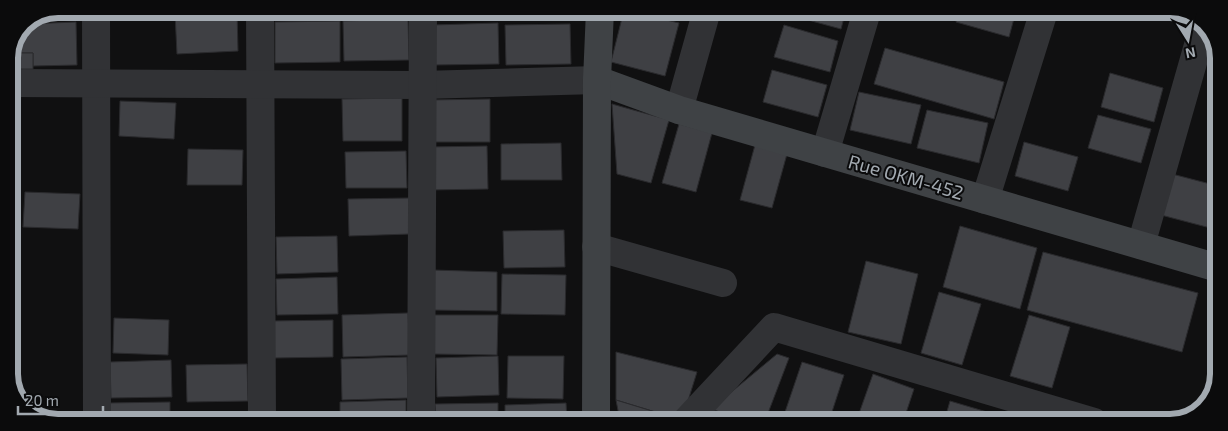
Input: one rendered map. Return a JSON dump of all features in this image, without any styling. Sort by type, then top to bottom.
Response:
[{"type":"street","points":[[96,18],[97,414]]},
{"type":"street","points":[[260,18],[262,414]]},
{"type":"street","points":[[421,414],[422,18]]},
{"type":"street","points":[[596,414],[597,80],[600,18]]},
{"type":"street","points":[[679,110],[705,18]]},
{"type":"street","points":[[825,153],[865,18]]},
{"type":"street","points":[[985,200],[1042,18]]},
{"type":"street","points":[[1141,246],[1202,33]]},
{"type":"street","points":[[18,83],[422,84],[597,80]]},
{"type":"street","name":"Rue OKM-452","points":[[597,80],[679,110],[1210,266]]},
{"type":"street","points":[[596,246],[723,283]]},
{"type":"street","points":[[693,414],[774,327],[1067,414]]},
{"type":"building","points":[[175,18],[237,18],[238,51],[177,54]]},
{"type":"building","points":[[277,18],[342,18],[277,19]]},
{"type":"building","points":[[505,18],[571,18],[571,19],[505,20]]},
{"type":"building","points":[[622,18],[658,18],[679,23],[665,76],[611,62]]},
{"type":"building","points":[[801,18],[844,18],[841,29]]},
{"type":"building","points":[[957,18],[1014,18],[1009,37],[956,22]]},
{"type":"building","points":[[408,19],[409,60],[344,61],[343,21]]},
{"type":"building","points":[[340,21],[340,62],[275,63],[275,22]]},
{"type":"building","points":[[76,22],[77,65],[33,66],[33,53],[18,53],[23,37],[27,37],[27,31],[36,24]]},
{"type":"building","points":[[498,23],[499,64],[433,65],[433,25]]},
{"type":"building","points":[[570,24],[571,64],[506,65],[505,25]]},
{"type":"building","points":[[784,25],[838,41],[830,72],[774,57]]},
{"type":"building","points":[[885,48],[1004,82],[994,119],[874,84]]},
{"type":"building","points":[[18,53],[33,53],[33,69],[18,69]]},
{"type":"building","points":[[772,70],[827,85],[818,117],[763,102]]},
{"type":"building","points":[[1110,73],[1163,88],[1154,122],[1101,107]]},
{"type":"building","points":[[859,92],[921,105],[911,144],[850,130]]},
{"type":"building","points":[[402,98],[402,141],[343,141],[342,99]]},
{"type":"building","points":[[490,99],[490,142],[431,142],[430,100]]},
{"type":"building","points":[[120,101],[176,103],[174,139],[119,136]]},
{"type":"building","points":[[612,104],[669,120],[651,183],[617,174]]},
{"type":"building","points":[[927,110],[988,123],[979,163],[917,148]]},
{"type":"building","points":[[1098,115],[1151,129],[1141,163],[1088,148]]},
{"type":"building","points":[[679,124],[712,133],[696,192],[662,183]]},
{"type":"building","points":[[1024,142],[1078,157],[1068,191],[1015,176]]},
{"type":"building","points":[[561,143],[562,180],[501,180],[501,144]]},
{"type":"building","points":[[755,145],[787,154],[772,208],[740,200]]},
{"type":"building","points":[[487,146],[488,189],[428,190],[428,147]]},
{"type":"building","points":[[188,149],[243,150],[242,185],[187,185]]},
{"type":"building","points":[[406,151],[407,188],[346,188],[345,152]]},
{"type":"building","points":[[1172,174],[1210,184],[1210,228],[1161,215]]},
{"type":"building","points":[[25,192],[80,194],[78,229],[23,227]]},
{"type":"building","points":[[409,198],[410,234],[349,236],[348,199]]},
{"type":"building","points":[[960,226],[1037,248],[1020,309],[943,287]]},
{"type":"building","points":[[564,230],[565,267],[504,268],[503,231]]},
{"type":"building","points":[[337,236],[338,272],[277,274],[276,237]]},
{"type":"building","points":[[1043,252],[1198,293],[1182,352],[1027,310]]},
{"type":"building","points":[[866,261],[918,274],[901,344],[848,332]]},
{"type":"building","points":[[433,270],[497,272],[497,311],[433,310]]},
{"type":"building","points":[[502,274],[566,275],[565,315],[501,314]]},
{"type":"building","points":[[337,277],[338,314],[277,315],[276,279]]},
{"type":"building","points":[[939,292],[981,304],[962,365],[921,353]]},
{"type":"building","points":[[408,313],[410,355],[343,357],[342,315]]},
{"type":"building","points":[[434,315],[498,315],[497,355],[433,354]]},
{"type":"building","points":[[1029,315],[1070,327],[1052,388],[1010,376]]},
{"type":"building","points":[[114,318],[169,320],[168,355],[113,353]]},
{"type":"building","points":[[333,320],[333,357],[273,358],[272,321]]},
{"type":"building","points":[[616,352],[697,372],[687,404],[678,414],[662,414],[616,400]]},
{"type":"building","points":[[777,354],[789,358],[768,414],[726,414],[711,409]]},
{"type":"building","points":[[498,356],[499,395],[437,397],[436,358]]},
{"type":"building","points":[[508,356],[564,356],[563,399],[507,398]]},
{"type":"building","points":[[407,357],[408,398],[342,400],[341,359]]},
{"type":"building","points":[[171,360],[172,397],[111,398],[110,362]]},
{"type":"building","points":[[802,362],[844,375],[831,414],[784,414]]},
{"type":"building","points":[[247,364],[248,401],[187,402],[186,365]]},
{"type":"building","points":[[873,374],[914,389],[906,414],[859,414]]},
{"type":"building","points":[[406,400],[406,414],[340,414],[340,402]]},
{"type":"building","points":[[616,400],[662,414],[619,414]]},
{"type":"building","points":[[950,401],[987,412],[986,414],[946,414]]},
{"type":"building","points":[[170,402],[170,414],[109,414],[109,403]]},
{"type":"building","points":[[498,403],[498,414],[436,414],[435,404]]},
{"type":"building","points":[[566,403],[567,414],[505,414],[505,405]]}]
